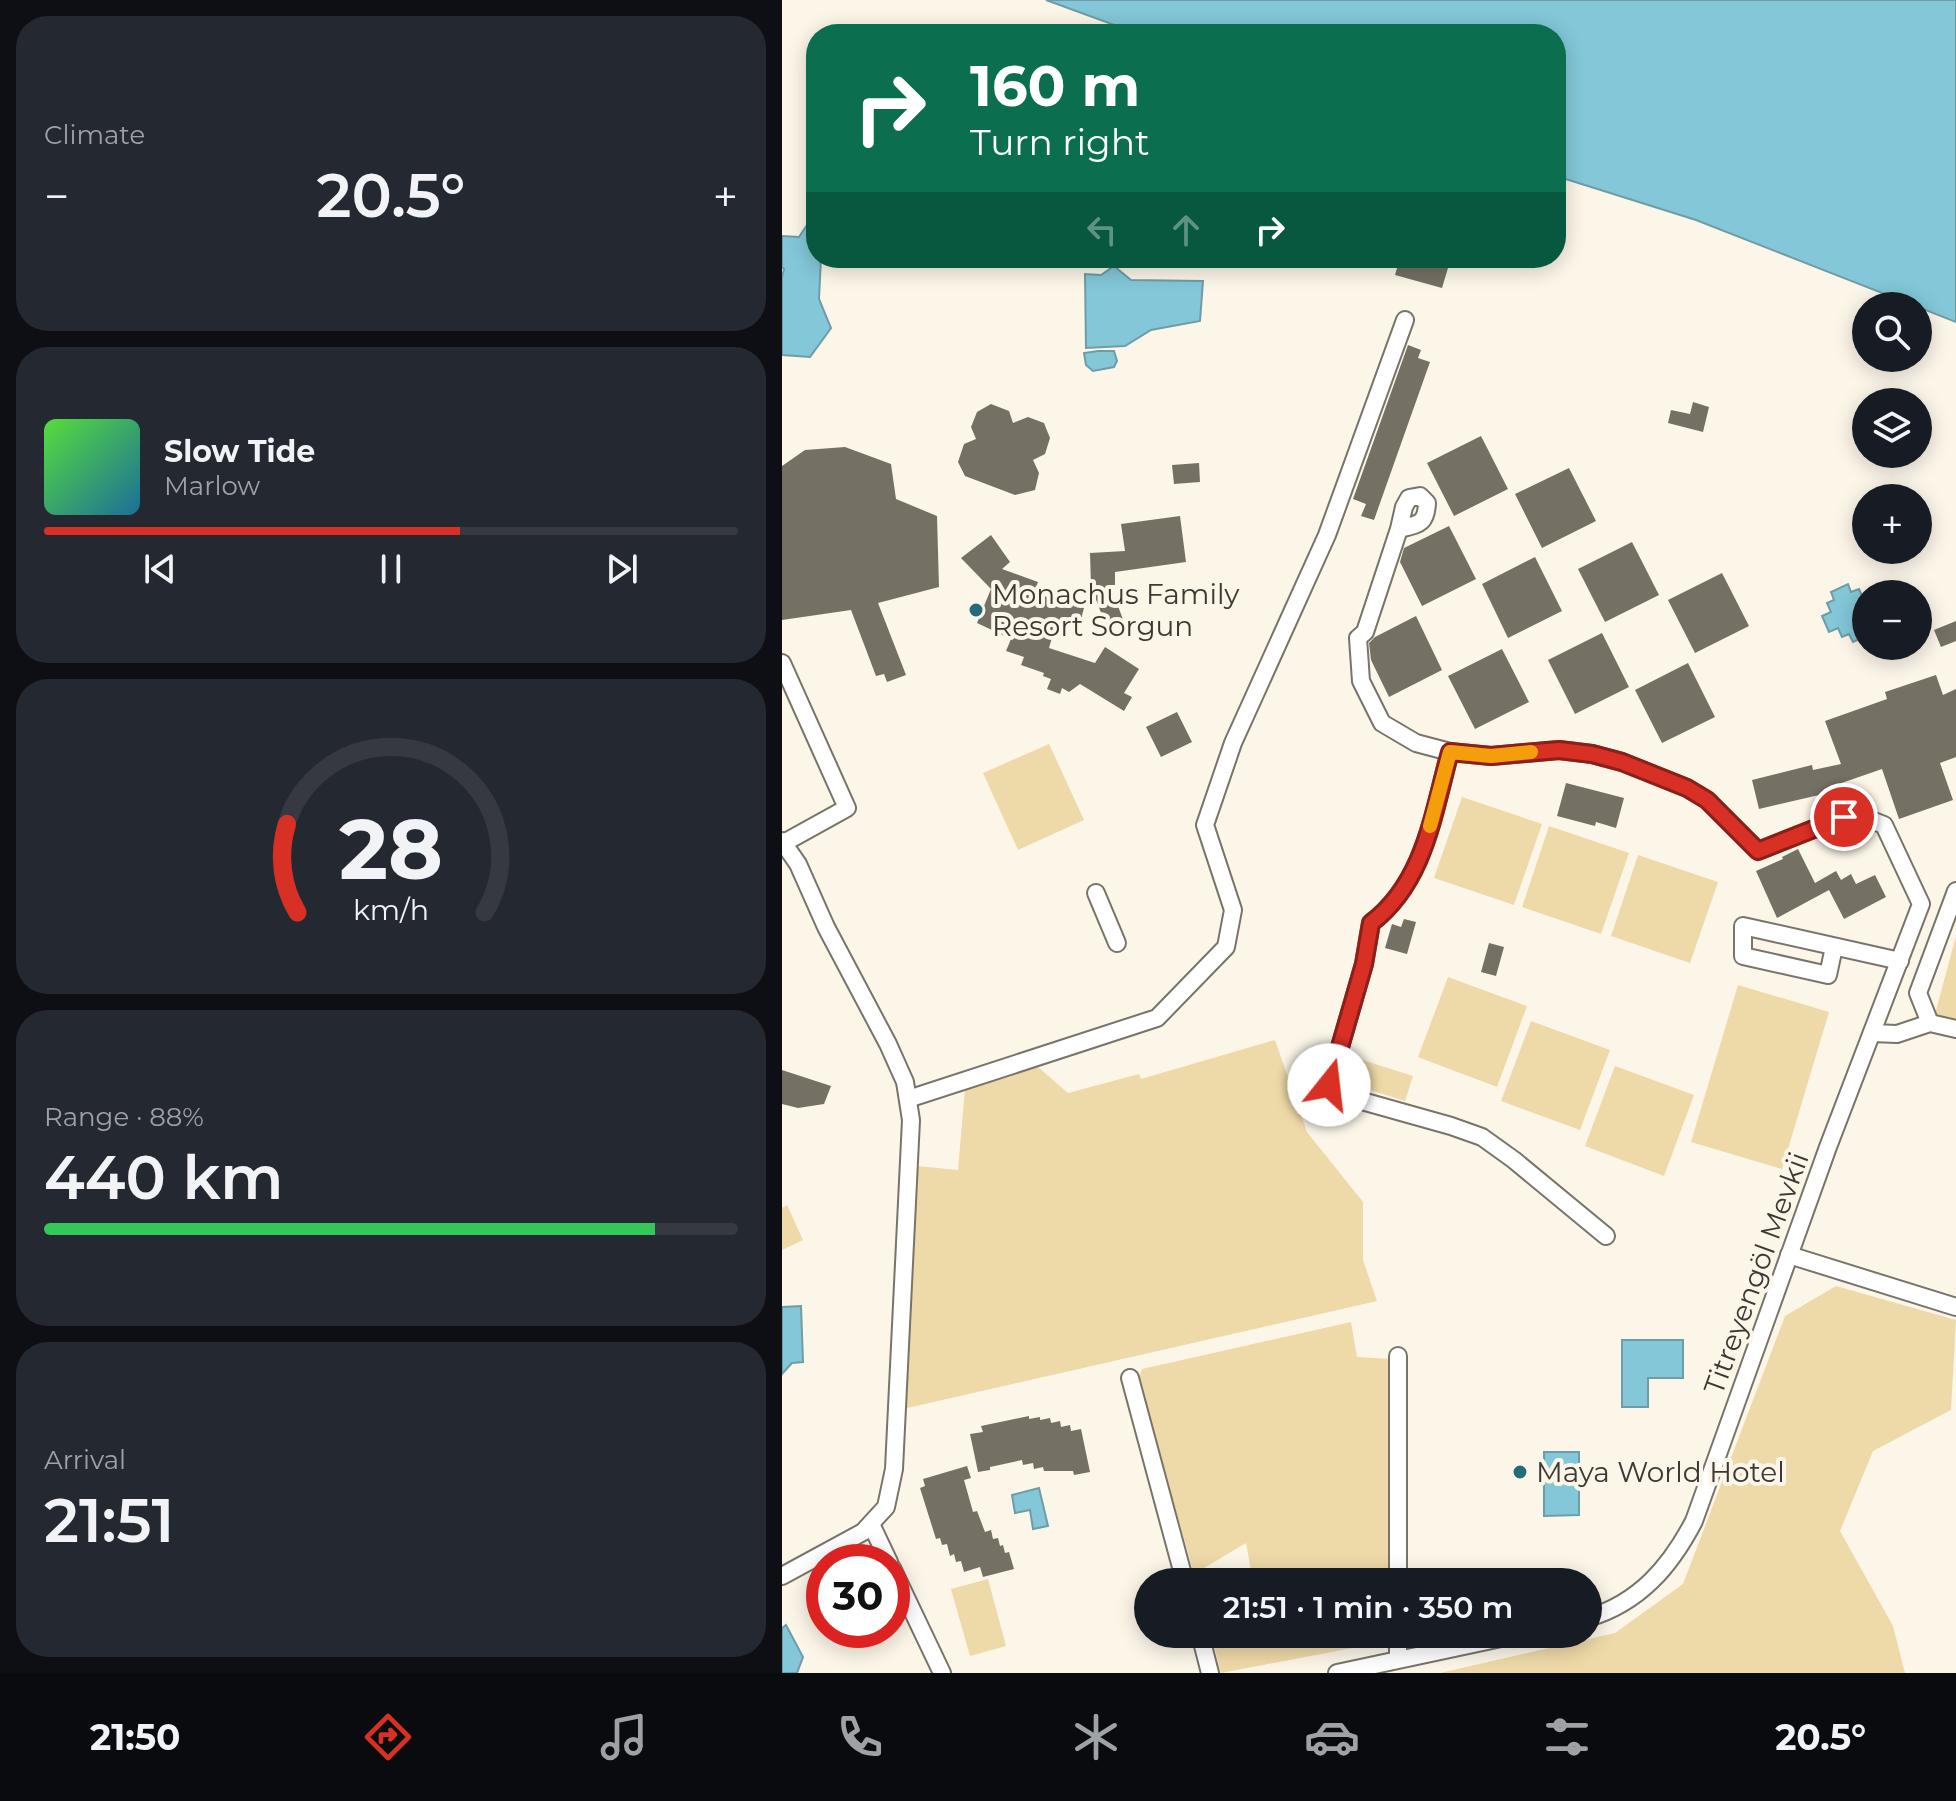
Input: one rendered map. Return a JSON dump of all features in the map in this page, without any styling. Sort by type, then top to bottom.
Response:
[{"type":"street","points":[[908,1099],[1157,1018],[1226,947],[1233,910],[1205,825],[1233,743],[1327,535],[1405,320]]},
{"type":"street","points":[[1399,529],[1365,632],[1358,638],[1361,681],[1382,723],[1416,743],[1450,752],[1420,859],[1406,887],[1387,911],[1371,923],[1364,964],[1329,1085],[1337,1094],[1482,1137],[1606,1236]]},
{"type":"street","points":[[782,663],[847,808],[782,843],[798,864],[826,927],[888,1044],[905,1082],[911,1120],[894,1469],[886,1507],[863,1532],[782,1576]]},
{"type":"street","name":"Titreyengöl Mevkii","points":[[1450,752],[1491,756],[1559,750],[1592,754],[1635,767],[1687,788],[1707,800],[1758,851],[1844,817],[1866,818],[1884,825],[1921,904],[1789,1255],[1694,1521],[1679,1549],[1653,1581],[1627,1602],[1602,1612]]},
{"type":"street","points":[[1930,1023],[1918,993],[1956,891]]},
{"type":"street","points":[[1096,893],[1117,943]]},
{"type":"street","points":[[1834,947],[1828,975],[1743,956],[1743,926],[1900,961]]},
{"type":"street","points":[[1872,1033],[1897,1034],[1930,1023],[1956,1029]]},
{"type":"street","points":[[1789,1255],[1956,1307]]},
{"type":"street","points":[[1398,1356],[1398,1568]]},
{"type":"street","points":[[1130,1378],[1181,1568]]},
{"type":"street","points":[[871,1524],[880,1544]]},
{"type":"street","points":[[910,1606],[942,1673]]},
{"type":"street","points":[[1204,1648],[1210,1673]]},
{"type":"street","points":[[1398,1648],[1398,1659]]},
{"type":"street","points":[[1337,1673],[1452,1648]]},
{"type":"shaded area","points":[[1049,744],[1084,820],[1018,850],[983,773]]},
{"type":"shaded area","points":[[1462,797],[1542,824],[1514,905],[1434,878]]},
{"type":"shaded area","points":[[1549,826],[1629,853],[1601,934],[1522,907]]},
{"type":"shaded area","points":[[1638,855],[1718,882],[1690,963],[1611,936]]},
{"type":"shaded area","points":[[1956,936],[1956,1024],[1934,1018]]},
{"type":"shaded area","points":[[1448,977],[1527,1006],[1497,1087],[1418,1057]]},
{"type":"shaded area","points":[[1738,985],[1829,1012],[1782,1169],[1691,1142]]},
{"type":"shaded area","points":[[1531,1021],[1610,1050],[1580,1130],[1501,1101]]},
{"type":"shaded area","points":[[1275,1040],[1307,1132],[1363,1202],[1363,1260],[1377,1301],[903,1409],[917,1166],[958,1170],[965,1089],[1037,1066],[1068,1093],[1139,1074],[1141,1079]]},
{"type":"shaded area","points":[[1353,1057],[1413,1076],[1405,1101],[1345,1082]]},
{"type":"shaded area","points":[[1615,1066],[1694,1095],[1664,1176],[1585,1146]]},
{"type":"shaded area","points":[[787,1205],[803,1240],[782,1250],[782,1208]]},
{"type":"shaded area","points":[[1836,1286],[1956,1320],[1951,1410],[1873,1451],[1840,1531],[1893,1626],[1905,1673],[1440,1673],[1549,1648],[1602,1648],[1602,1636],[1615,1633],[1683,1584],[1785,1316]]},
{"type":"shaded area","points":[[1351,1322],[1357,1357],[1392,1359],[1390,1568],[1250,1568],[1246,1543],[1204,1568],[1192,1568],[1138,1379],[1142,1369]]},
{"type":"shaded area","points":[[988,1579],[1006,1646],[970,1656],[951,1589]]},
{"type":"shaded area","points":[[1215,1648],[1352,1648],[1221,1673]]},
{"type":"water","points":[[1046,0],[1956,0],[1956,322],[1932,313],[1932,292],[1880,292],[1696,220],[1566,179],[1566,24],[1112,24]]},
{"type":"water","points":[[806,226],[806,268],[821,268],[819,299],[831,328],[810,357],[782,355],[782,236],[799,237]]},
{"type":"water","points":[[1116,268],[1131,280],[1203,281],[1200,321],[1151,330],[1125,346],[1086,348],[1085,274],[1101,275]]},
{"type":"water","points":[[1114,351],[1117,361],[1114,367],[1093,371],[1086,365],[1084,353]]},
{"type":"water","points":[[1848,584],[1852,592],[1852,640],[1849,634],[1842,637],[1838,628],[1829,632],[1822,616],[1831,612],[1827,603],[1834,600],[1831,592]]},
{"type":"water","points":[[801,1306],[803,1362],[792,1363],[782,1374],[782,1307]]},
{"type":"water","points":[[1622,1340],[1683,1340],[1683,1378],[1648,1378],[1648,1407],[1622,1407]]},
{"type":"water","points":[[1544,1452],[1579,1452],[1579,1515],[1544,1516]]},
{"type":"water","points":[[1039,1488],[1048,1526],[1033,1529],[1030,1510],[1015,1513],[1012,1495]]},
{"type":"water","points":[[786,1625],[803,1657],[797,1673],[782,1673],[782,1628]]},
{"type":"building","points":[[1397,268],[1448,268],[1442,288],[1395,275]]},
{"type":"building","points":[[1408,345],[1421,350],[1418,358],[1430,362],[1374,520],[1361,516],[1366,504],[1353,499]]},
{"type":"building","points":[[1693,402],[1709,407],[1703,432],[1668,423],[1671,410],[1690,414]]},
{"type":"building","points":[[991,404],[1009,411],[1013,423],[1028,417],[1044,423],[1050,438],[1045,454],[1033,460],[1039,473],[1035,490],[1015,495],[965,476],[958,462],[964,444],[976,439],[971,427],[977,412]]},
{"type":"building","points":[[1481,436],[1508,489],[1454,516],[1427,463]]},
{"type":"building","points":[[845,447],[891,464],[896,499],[937,516],[939,587],[878,603],[906,675],[887,682],[884,674],[876,676],[851,610],[782,620],[782,466],[805,450]]},
{"type":"building","points":[[1199,463],[1200,482],[1174,484],[1172,465]]},
{"type":"building","points":[[1569,468],[1596,521],[1542,548],[1515,494]]},
{"type":"building","points":[[1180,516],[1186,562],[1115,572],[1115,585],[1110,585],[1124,622],[1107,629],[1091,586],[1090,553],[1125,551],[1121,524]]},
{"type":"building","points":[[1449,526],[1476,579],[1422,606],[1400,562],[1404,548]]},
{"type":"building","points":[[991,535],[1010,562],[1002,569],[1038,582],[1034,593],[1084,608],[1079,627],[1057,620],[1049,648],[1095,663],[1105,647],[1139,669],[1124,693],[1132,697],[1124,711],[1080,684],[1069,692],[1062,688],[1060,694],[1047,689],[1051,679],[1043,676],[1044,673],[1021,665],[1024,657],[1006,651],[1011,639],[977,623],[991,589],[961,558]]},
{"type":"building","points":[[1632,542],[1659,595],[1605,622],[1578,569]]},
{"type":"building","points":[[1535,557],[1562,611],[1508,638],[1482,584]]},
{"type":"building","points":[[1722,573],[1749,626],[1695,653],[1668,600]]},
{"type":"building","points":[[1416,616],[1442,670],[1389,697],[1371,660],[1369,643]]},
{"type":"building","points":[[1956,621],[1956,641],[1941,647],[1934,630]]},
{"type":"building","points":[[1602,633],[1629,687],[1575,714],[1548,660]]},
{"type":"building","points":[[1502,649],[1529,702],[1475,729],[1448,676]]},
{"type":"building","points":[[1688,663],[1715,717],[1662,743],[1635,690]]},
{"type":"building","points":[[1936,675],[1943,695],[1956,689],[1956,757],[1940,763],[1953,800],[1899,819],[1882,769],[1830,787],[1832,792],[1759,809],[1752,780],[1812,765],[1813,770],[1841,764],[1825,721],[1887,699],[1885,692]]},
{"type":"building","points":[[1177,712],[1192,742],[1161,757],[1146,727]]},
{"type":"building","points":[[1566,783],[1624,798],[1616,828],[1557,816]]},
{"type":"building","points":[[1798,849],[1815,883],[1836,871],[1841,880],[1851,874],[1856,884],[1875,875],[1886,897],[1844,919],[1829,890],[1777,918],[1756,871]]},
{"type":"building","points":[[1404,919],[1416,922],[1407,954],[1385,948],[1392,924],[1401,927]]},
{"type":"building","points":[[1489,943],[1504,947],[1496,976],[1481,972]]},
{"type":"building","points":[[782,1070],[831,1086],[824,1104],[798,1108],[782,1104]]},
{"type":"building","points":[[1029,1416],[1029,1419],[1050,1418],[1051,1423],[1060,1421],[1061,1427],[1070,1425],[1071,1431],[1081,1429],[1090,1472],[1074,1475],[1073,1471],[1044,1471],[1043,1467],[1034,1469],[1033,1463],[1023,1465],[1022,1460],[978,1472],[970,1434],[983,1432],[981,1426]]},
{"type":"building","points":[[967,1466],[971,1478],[964,1480],[973,1512],[977,1511],[985,1532],[991,1530],[993,1539],[998,1538],[1005,1553],[1009,1552],[1014,1569],[983,1577],[980,1567],[964,1572],[961,1561],[956,1562],[954,1554],[950,1556],[947,1544],[942,1545],[940,1538],[936,1539],[920,1488],[925,1486],[923,1479]]},
{"type":"slow traffic","points":[[1430,826],[1450,752],[1491,756],[1531,752]]},
{"type":"place","name":"Monachus Family Resort Sorgun","points":[[976,610]]},
{"type":"place","name":"Maya World Hotel","points":[[1520,1472]]},
{"type":"route","points":[[1329,1085],[1364,964],[1371,923],[1387,911],[1406,887],[1420,859],[1450,752],[1491,756],[1559,750],[1622,762],[1687,788],[1707,800],[1758,851],[1844,817]]}]
